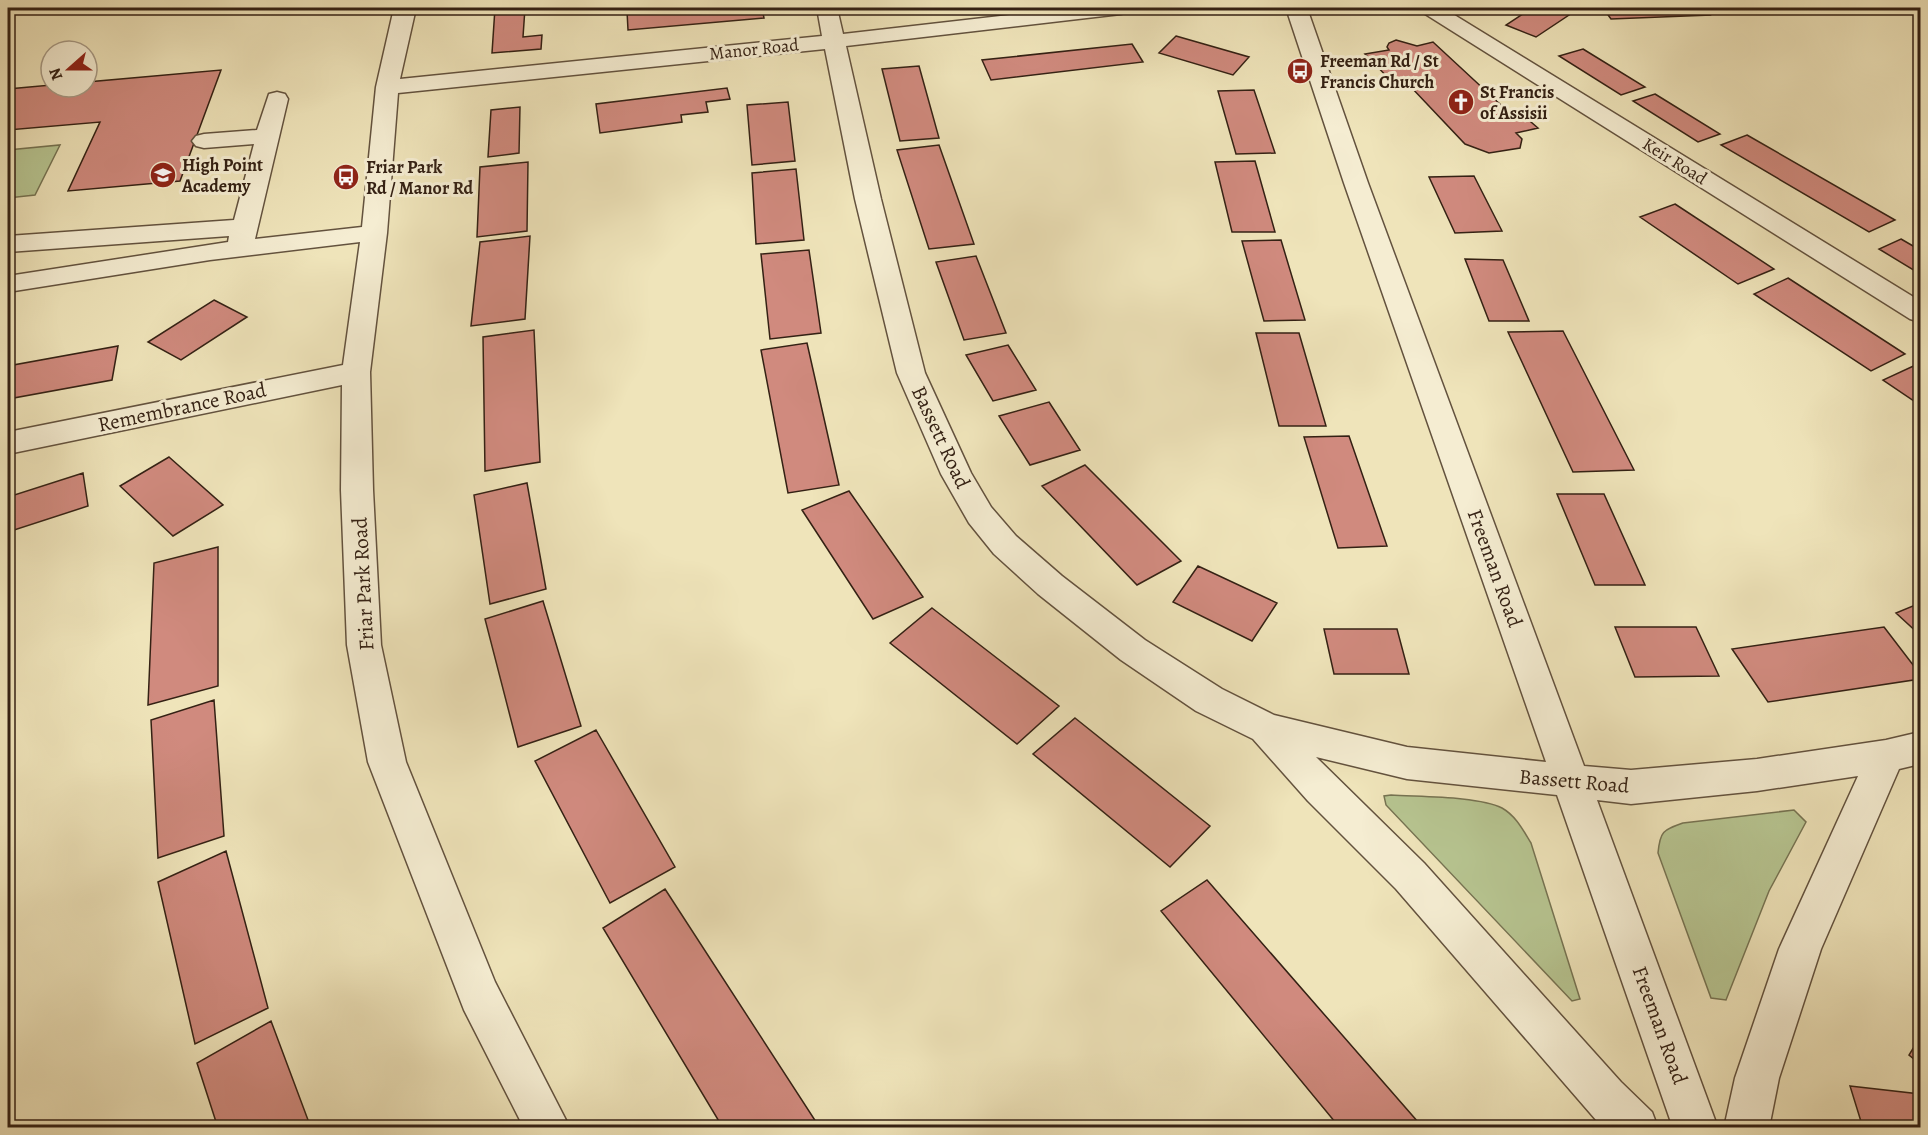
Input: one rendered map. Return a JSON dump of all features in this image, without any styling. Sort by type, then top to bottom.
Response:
[{"type":"street","name":"Friar Park Road","points":[[405,8],[387,87],[374,233],[356,372],[357,490],[364,645],[387,762],[480,995],[548,1128]]},
{"type":"street","name":"Bassett Road","points":[[827,8],[868,199],[911,373],[956,474],[980,515],[1005,545],[1042,578],[1133,650],[1209,700],[1266,728],[1407,763],[1631,787],[1757,775],[1903,752]]},
{"type":"street","name":"Manor Road","points":[[387,87],[835,41],[1120,8]]},
{"type":"street","name":"Freeman Road","points":[[1297,8],[1356,183],[1696,1128]]},
{"type":"street","name":"Keir Road","points":[[1429,8],[1920,314]]},
{"type":"street","points":[[242,238],[277,99]]},
{"type":"street","points":[[204,141],[267,136]]},
{"type":"street","points":[[8,244],[374,233]]},
{"type":"street","points":[[8,284],[242,238]]},
{"type":"street","name":"Remembrance Road","points":[[8,443],[356,372]]},
{"type":"street","name":"Bassett Road","points":[[1266,728],[1321,789],[1410,876],[1605,1098],[1636,1128]]},
{"type":"street","name":"Bassett Road","points":[[1746,1128],[1757,1078],[1800,949],[1903,752]]},
{"type":"green space","points":[[60,145],[35,195],[8,198],[8,150]]},
{"type":"green space","points":[[1384,796],[1478,801],[1502,808],[1515,819],[1531,843],[1580,999],[1572,1001],[1386,805]]},
{"type":"green space","points":[[1794,810],[1806,822],[1769,891],[1726,1000],[1711,998],[1658,853],[1660,840],[1664,832],[1683,823]]},
{"type":"building","points":[[495,8],[525,8],[523,37],[542,35],[541,49],[492,53]]},
{"type":"building","points":[[666,8],[762,8],[764,18],[628,30],[627,11]]},
{"type":"building","points":[[1532,8],[1565,8],[1575,11],[1536,37],[1506,25]]},
{"type":"building","points":[[1603,8],[1703,8],[1710,15],[1611,19]]},
{"type":"building","points":[[1719,8],[1855,8],[1724,13]]},
{"type":"building","points":[[1176,36],[1249,57],[1233,75],[1159,53]]},
{"type":"building","name":"St Francis of Assisii","points":[[1396,40],[1417,46],[1433,42],[1515,118],[1524,116],[1538,128],[1516,133],[1522,139],[1520,148],[1489,153],[1465,144],[1410,86],[1398,88],[1365,54],[1389,50],[1387,47],[1389,43]]},
{"type":"building","points":[[1132,44],[1143,62],[991,80],[982,60]]},
{"type":"building","points":[[1583,49],[1645,87],[1621,95],[1559,56]]},
{"type":"building","points":[[919,66],[939,138],[900,141],[882,69]]},
{"type":"building","points":[[221,70],[180,181],[68,191],[100,122],[8,130],[8,89],[39,86],[39,99],[99,99],[99,81]]},
{"type":"building","points":[[727,88],[730,99],[706,102],[708,112],[681,115],[682,122],[600,133],[596,104]]},
{"type":"building","points":[[1254,90],[1275,153],[1236,154],[1218,91]]},
{"type":"building","points":[[1655,94],[1720,134],[1698,142],[1633,101]]},
{"type":"building","points":[[788,102],[795,161],[752,165],[747,105]]},
{"type":"building","points":[[520,107],[519,153],[488,157],[491,110]]},
{"type":"building","points":[[1747,135],[1895,220],[1869,232],[1721,145]]},
{"type":"building","points":[[939,145],[974,244],[929,249],[897,150]]},
{"type":"building","points":[[1255,161],[1275,232],[1232,232],[1215,162]]},
{"type":"building","points":[[528,162],[527,231],[477,237],[480,167]]},
{"type":"building","points":[[796,169],[804,240],[756,244],[752,173]]},
{"type":"building","points":[[1474,176],[1502,231],[1455,233],[1429,177]]},
{"type":"building","points":[[1675,204],[1774,269],[1738,284],[1640,217]]},
{"type":"building","points":[[530,236],[525,319],[471,326],[480,242]]},
{"type":"building","points":[[1901,239],[1920,250],[1920,274],[1879,249]]},
{"type":"building","points":[[1281,240],[1305,320],[1264,321],[1242,241]]},
{"type":"building","points":[[809,250],[821,333],[770,339],[761,254]]},
{"type":"building","points":[[976,256],[1006,333],[964,340],[936,262]]},
{"type":"building","points":[[1465,259],[1503,260],[1529,321],[1489,321]]},
{"type":"building","points":[[1788,278],[1905,354],[1871,371],[1754,294]]},
{"type":"building","points":[[214,300],[247,317],[181,360],[148,342]]},
{"type":"building","points":[[534,330],[540,462],[485,471],[483,337]]},
{"type":"building","points":[[1563,331],[1634,470],[1573,472],[1508,332]]},
{"type":"building","points":[[1256,333],[1299,333],[1326,426],[1279,426]]},
{"type":"building","points":[[807,343],[839,485],[788,493],[761,350]]},
{"type":"building","points":[[1008,345],[1036,390],[993,401],[966,355]]},
{"type":"building","points":[[118,346],[112,380],[8,399],[8,366]]},
{"type":"building","points":[[1920,363],[1920,405],[1883,380]]},
{"type":"building","points":[[1049,402],[1080,450],[1030,465],[999,416]]},
{"type":"building","points":[[1349,436],[1387,546],[1338,548],[1304,437]]},
{"type":"building","points":[[169,457],[223,505],[173,536],[120,486]]},
{"type":"building","points":[[1085,465],[1181,561],[1137,585],[1042,486]]},
{"type":"building","points":[[83,473],[88,506],[8,532],[8,497]]},
{"type":"building","points":[[527,483],[546,589],[490,604],[474,495]]},
{"type":"building","points":[[849,491],[923,597],[873,619],[802,510]]},
{"type":"building","points":[[1557,494],[1604,494],[1645,585],[1595,585]]},
{"type":"building","points":[[218,547],[218,686],[148,705],[154,563]]},
{"type":"building","points":[[1198,566],[1277,603],[1252,641],[1173,602]]},
{"type":"building","points":[[543,601],[581,726],[518,747],[485,619]]},
{"type":"building","points":[[1920,603],[1920,635],[1896,613]]},
{"type":"building","points":[[932,608],[1059,706],[1017,744],[890,643]]},
{"type":"building","points":[[1615,627],[1696,627],[1719,676],[1635,677]]},
{"type":"building","points":[[1884,627],[1920,674],[1920,679],[1768,702],[1732,649]]},
{"type":"building","points":[[1324,629],[1397,629],[1409,674],[1334,674]]},
{"type":"building","points":[[214,700],[224,836],[158,858],[151,720]]},
{"type":"building","points":[[1075,718],[1210,826],[1170,867],[1033,754]]},
{"type":"building","points":[[596,730],[675,867],[610,903],[535,761]]},
{"type":"building","points":[[226,851],[268,1008],[195,1044],[158,882]]},
{"type":"building","points":[[1207,880],[1418,1122],[1411,1128],[1340,1128],[1161,911]]},
{"type":"building","points":[[665,889],[820,1128],[723,1128],[603,928]]},
{"type":"building","points":[[271,1021],[311,1128],[218,1128],[197,1063]]},
{"type":"building","points":[[1920,1037],[1920,1064],[1909,1055]]},
{"type":"building","points":[[1850,1086],[1920,1094],[1920,1128],[1863,1128]]},
{"type":"place","name":"Freeman Rd / St Francis Church","points":[[1300,71]]},
{"type":"place","name":"St Francis of Assisii","points":[[1461,102]]},
{"type":"place","name":"High Point Academy","points":[[163,175]]},
{"type":"place","name":"Friar Park Rd / Manor Rd","points":[[346,177]]}]
